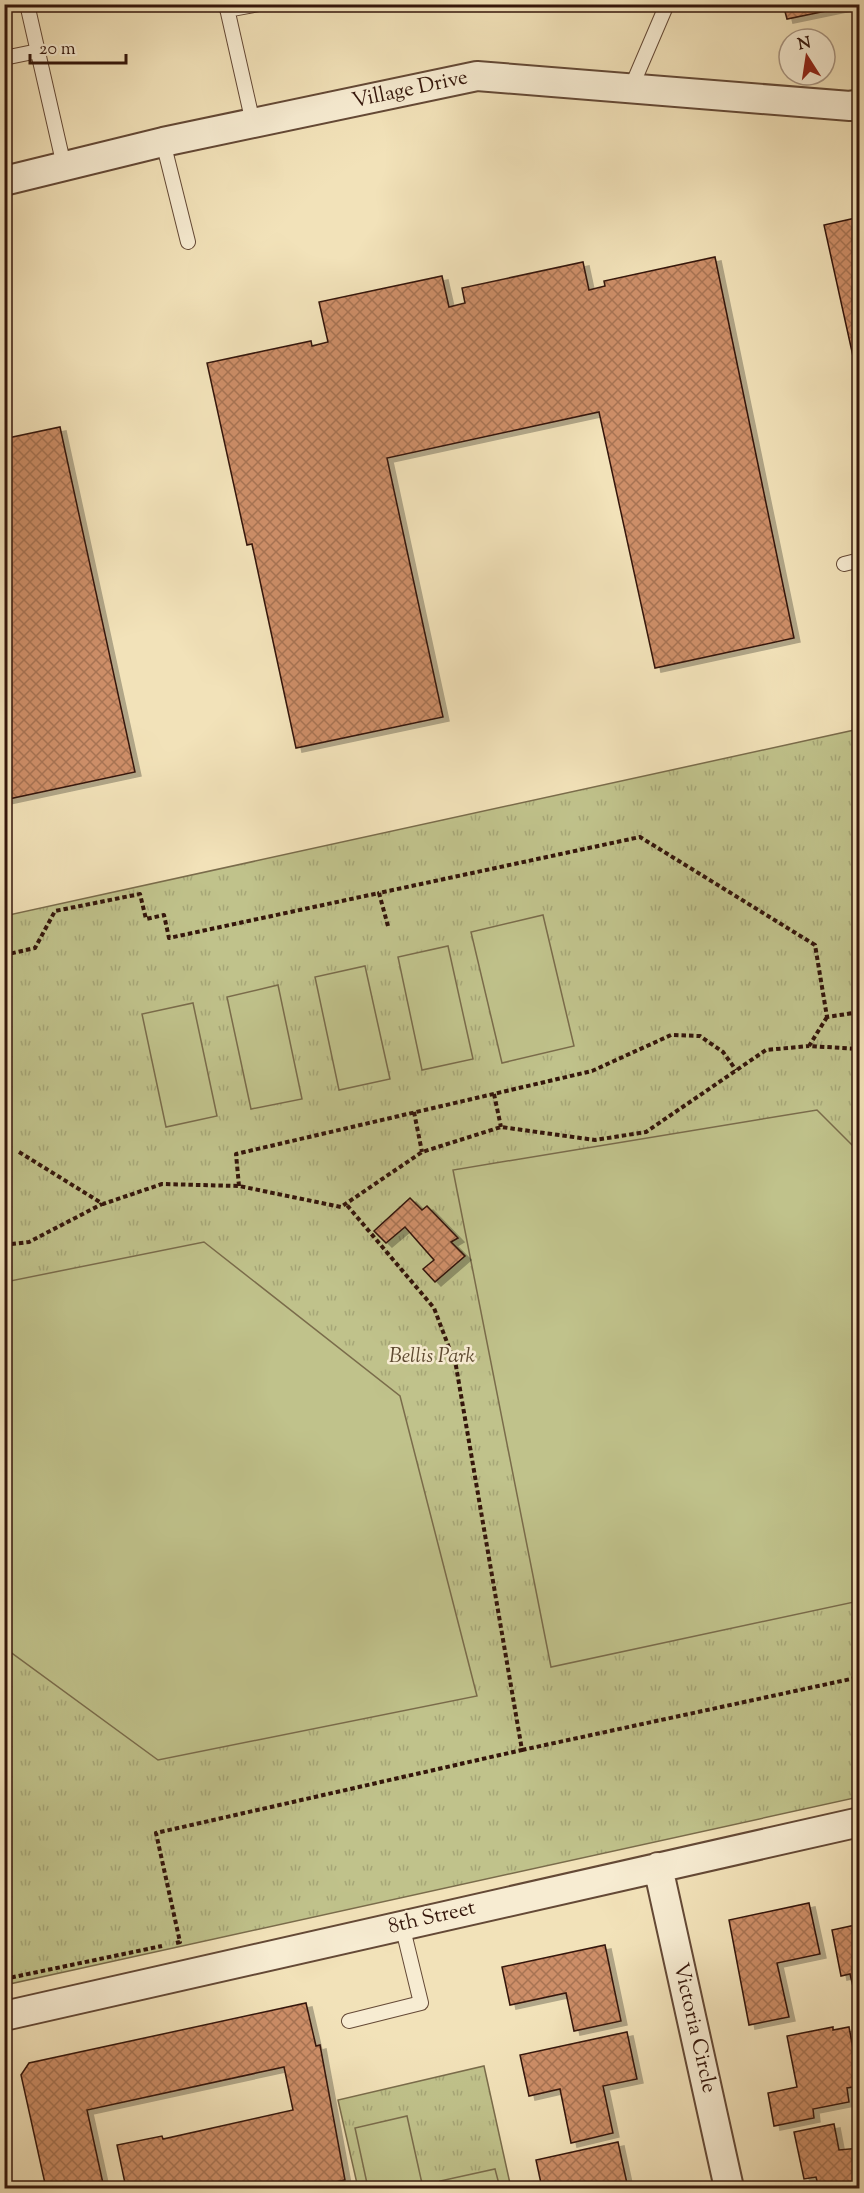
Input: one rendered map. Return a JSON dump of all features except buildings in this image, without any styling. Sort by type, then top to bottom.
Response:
[{"type":"street","name":"Village Drive","points":[[4,181],[163,142],[477,76],[850,106],[860,104]]},
{"type":"street","name":"8th Street","points":[[4,2016],[860,1822]]},
{"type":"street","name":"Victoria Circle","points":[[658,1867],[729,2188]]},
{"type":"lane","points":[[27,4],[64,166]]},
{"type":"lane","points":[[253,123],[226,8],[259,4]]},
{"type":"lane","points":[[631,88],[667,4]]},
{"type":"lane","points":[[4,58],[38,51]]},
{"type":"lane","points":[[163,142],[188,242]]},
{"type":"lane","points":[[844,564],[860,560]]},
{"type":"lane","points":[[349,2021],[421,2003],[402,1925]]},
{"type":"path","points":[[4,954],[35,948],[55,910],[140,894],[146,919],[164,915],[169,938],[640,837],[815,945],[827,1017],[809,1046]]},
{"type":"path","points":[[379,893],[388,926]]},
{"type":"path","points":[[827,1017],[860,1012]]},
{"type":"path","points":[[239,1186],[236,1154],[592,1071],[671,1035],[700,1036],[723,1052],[736,1070]]},
{"type":"path","points":[[4,1245],[29,1242],[103,1204],[162,1184],[239,1186],[341,1207],[422,1152],[501,1127],[595,1140],[646,1132],[766,1050],[809,1046],[860,1049]]},
{"type":"path","points":[[494,1094],[501,1127]]},
{"type":"path","points":[[414,1112],[422,1152]]},
{"type":"path","points":[[19,1152],[103,1204]]},
{"type":"path","points":[[346,1204],[434,1308],[456,1366],[522,1750]]},
{"type":"path","points":[[4,1979],[180,1942],[156,1833],[522,1750],[860,1677]]},
{"type":"green space","name":"Bellis Park","points":[[859,729],[859,1797],[5,1985],[4,916]]},
{"type":"green space","points":[[543,915],[574,1046],[502,1063],[471,932]]},
{"type":"green space","points":[[448,946],[473,1059],[422,1070],[398,957]]},
{"type":"green space","points":[[365,966],[390,1079],[339,1090],[315,977]]},
{"type":"green space","points":[[278,985],[302,1099],[251,1109],[227,997]]},
{"type":"green space","points":[[193,1003],[217,1116],[166,1127],[142,1014]]},
{"type":"green space","points":[[817,1110],[859,1152],[859,1601],[551,1667],[453,1170]]},
{"type":"green space","points":[[204,1242],[400,1396],[477,1696],[158,1760],[5,1648],[5,1282]]},
{"type":"green space","points":[[484,2066],[511,2188],[358,2188],[338,2100]]},
{"type":"green space","points":[[407,2116],[423,2188],[368,2188],[355,2128]]},
{"type":"green space","points":[[495,2169],[500,2188],[442,2188],[440,2181]]}]
